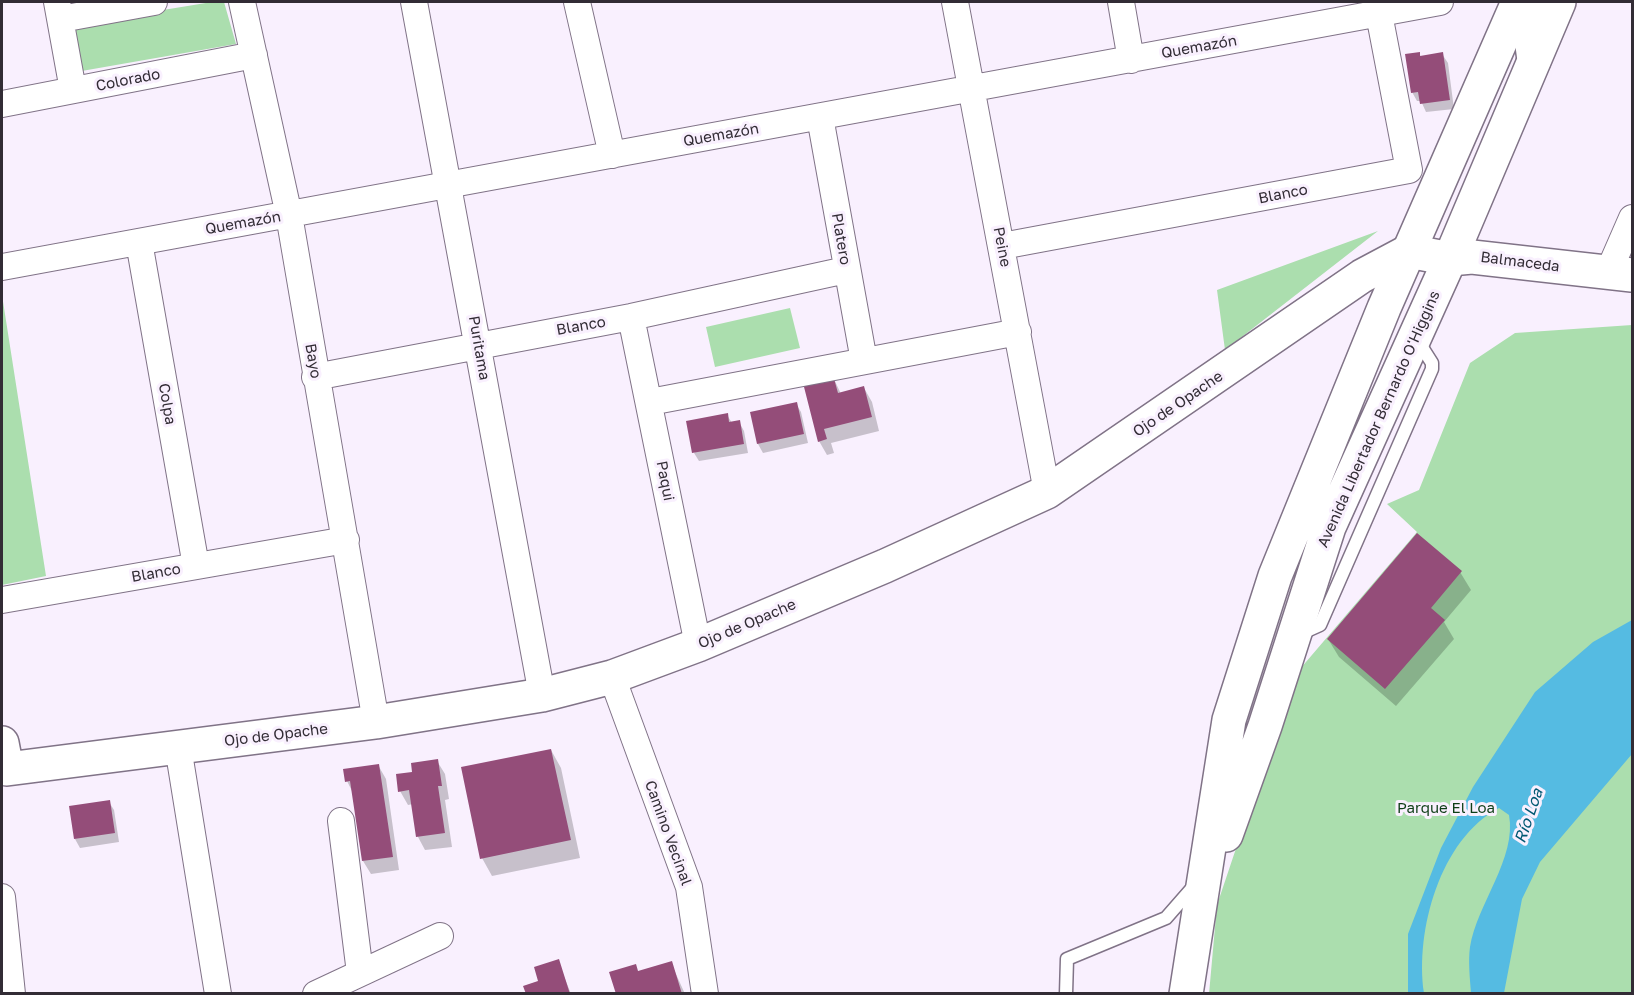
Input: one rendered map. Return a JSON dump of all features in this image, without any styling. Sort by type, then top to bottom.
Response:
[{"type":"main road","points":[[1497,2],[1503,35]]},
{"type":"main road","name":"Avenida Libertador Bernardo O'Higgins","points":[[1187,992],[1229,720],[1275,576],[1408,251],[1518,2]]},
{"type":"main road","points":[[1526,2],[1534,60]]},
{"type":"main road","name":"Avenida Libertador Bernardo O'Higgins","points":[[1199,913],[1265,726],[1293,636],[1342,533],[1414,336],[1450,259],[1559,2]]},
{"type":"main road","name":"Balmaceda","points":[[1408,251],[1450,259],[1472,256],[1620,274]]},
{"type":"main road","name":"Ojo de Opache","points":[[3,761],[178,747],[376,722],[542,695],[612,677],[698,645],[885,566],[1047,492],[1362,276],[1408,251]]},
{"type":"street","points":[[73,90],[59,10],[154,2]]},
{"type":"street","name":"Bayo","points":[[242,2],[289,214],[315,377],[346,540],[376,722]]},
{"type":"street","name":"Puritama","points":[[414,2],[542,695]]},
{"type":"street","points":[[578,2],[612,155]]},
{"type":"street","name":"Peine","points":[[955,2],[1047,492]]},
{"type":"street","points":[[1122,2],[1131,60]]},
{"type":"street","name":"Quemazón","points":[[2,267],[1440,2]]},
{"type":"street","name":"Blanco","points":[[1002,246],[1409,170],[1379,14]]},
{"type":"street","name":"Colorado","points":[[2,104],[254,55]]},
{"type":"street","name":"Platero","points":[[820,117],[864,361]]},
{"type":"street","points":[[1620,274],[1632,218]]},
{"type":"street","name":"Colpa","points":[[139,242],[196,566]]},
{"type":"street","name":"Blanco","points":[[315,377],[478,344],[631,317],[846,270]]},
{"type":"street","name":"Paqui","points":[[631,317],[698,645]]},
{"type":"street","points":[[650,402],[1018,332]]},
{"type":"street","name":"Blanco","points":[[2,600],[346,540]]},
{"type":"street","name":"Camino Vecinal","points":[[612,677],[689,887],[705,993]]},
{"type":"street","points":[[178,747],[218,993]]},
{"type":"street","points":[[341,820],[360,973]]},
{"type":"street","points":[[2,897],[12,993]]},
{"type":"street","points":[[316,993],[440,936]]},
{"type":"lane","points":[[1066,993],[1067,959],[1166,918],[1205,874]]},
{"type":"green space","points":[[224,2],[236,44],[76,72],[65,26]]},
{"type":"green space","points":[[1378,231],[1225,350],[1217,290]]},
{"type":"green space","points":[[2,295],[46,576],[2,585]]},
{"type":"green space","points":[[790,308],[800,348],[715,367],[706,327]]},
{"type":"green space","name":"Parque El Loa","points":[[1632,325],[1632,993],[1209,994],[1217,905],[1294,676],[1417,532],[1387,504],[1419,490],[1470,363],[1515,333]]},
{"type":"water","name":"Río Loa","points":[[1632,620],[1632,754],[1540,862],[1522,899],[1504,993],[1471,993],[1469,964],[1474,931],[1507,848],[1510,831],[1509,815],[1499,808],[1478,822],[1461,841],[1447,864],[1428,915],[1422,969],[1424,993],[1408,993],[1408,934],[1441,848],[1473,787],[1535,692],[1593,642]]},
{"type":"building","points":[[1420,52],[1420,56],[1443,52],[1450,100],[1420,104],[1418,92],[1411,93],[1405,54]]},
{"type":"building","points":[[833,375],[838,393],[864,386],[872,417],[824,429],[827,439],[818,442],[803,383]]},
{"type":"building","points":[[797,402],[804,434],[757,444],[750,412]]},
{"type":"building","points":[[728,413],[729,422],[740,420],[744,444],[692,453],[686,421]]},
{"type":"building","points":[[1417,533],[1462,571],[1431,608],[1445,620],[1385,689],[1327,639]]},
{"type":"building","points":[[551,749],[571,840],[480,859],[461,767]]},
{"type":"building","points":[[438,759],[442,786],[438,786],[445,833],[416,837],[409,790],[398,792],[396,774],[412,772],[411,763]]},
{"type":"building","points":[[379,764],[393,857],[362,861],[350,781],[345,782],[343,769]]},
{"type":"building","points":[[110,800],[115,833],[74,839],[69,806]]},
{"type":"building","points":[[559,959],[570,994],[526,994],[523,986],[538,981],[534,967]]},
{"type":"building","points":[[672,961],[682,994],[616,994],[609,972],[636,964],[638,971]]}]
